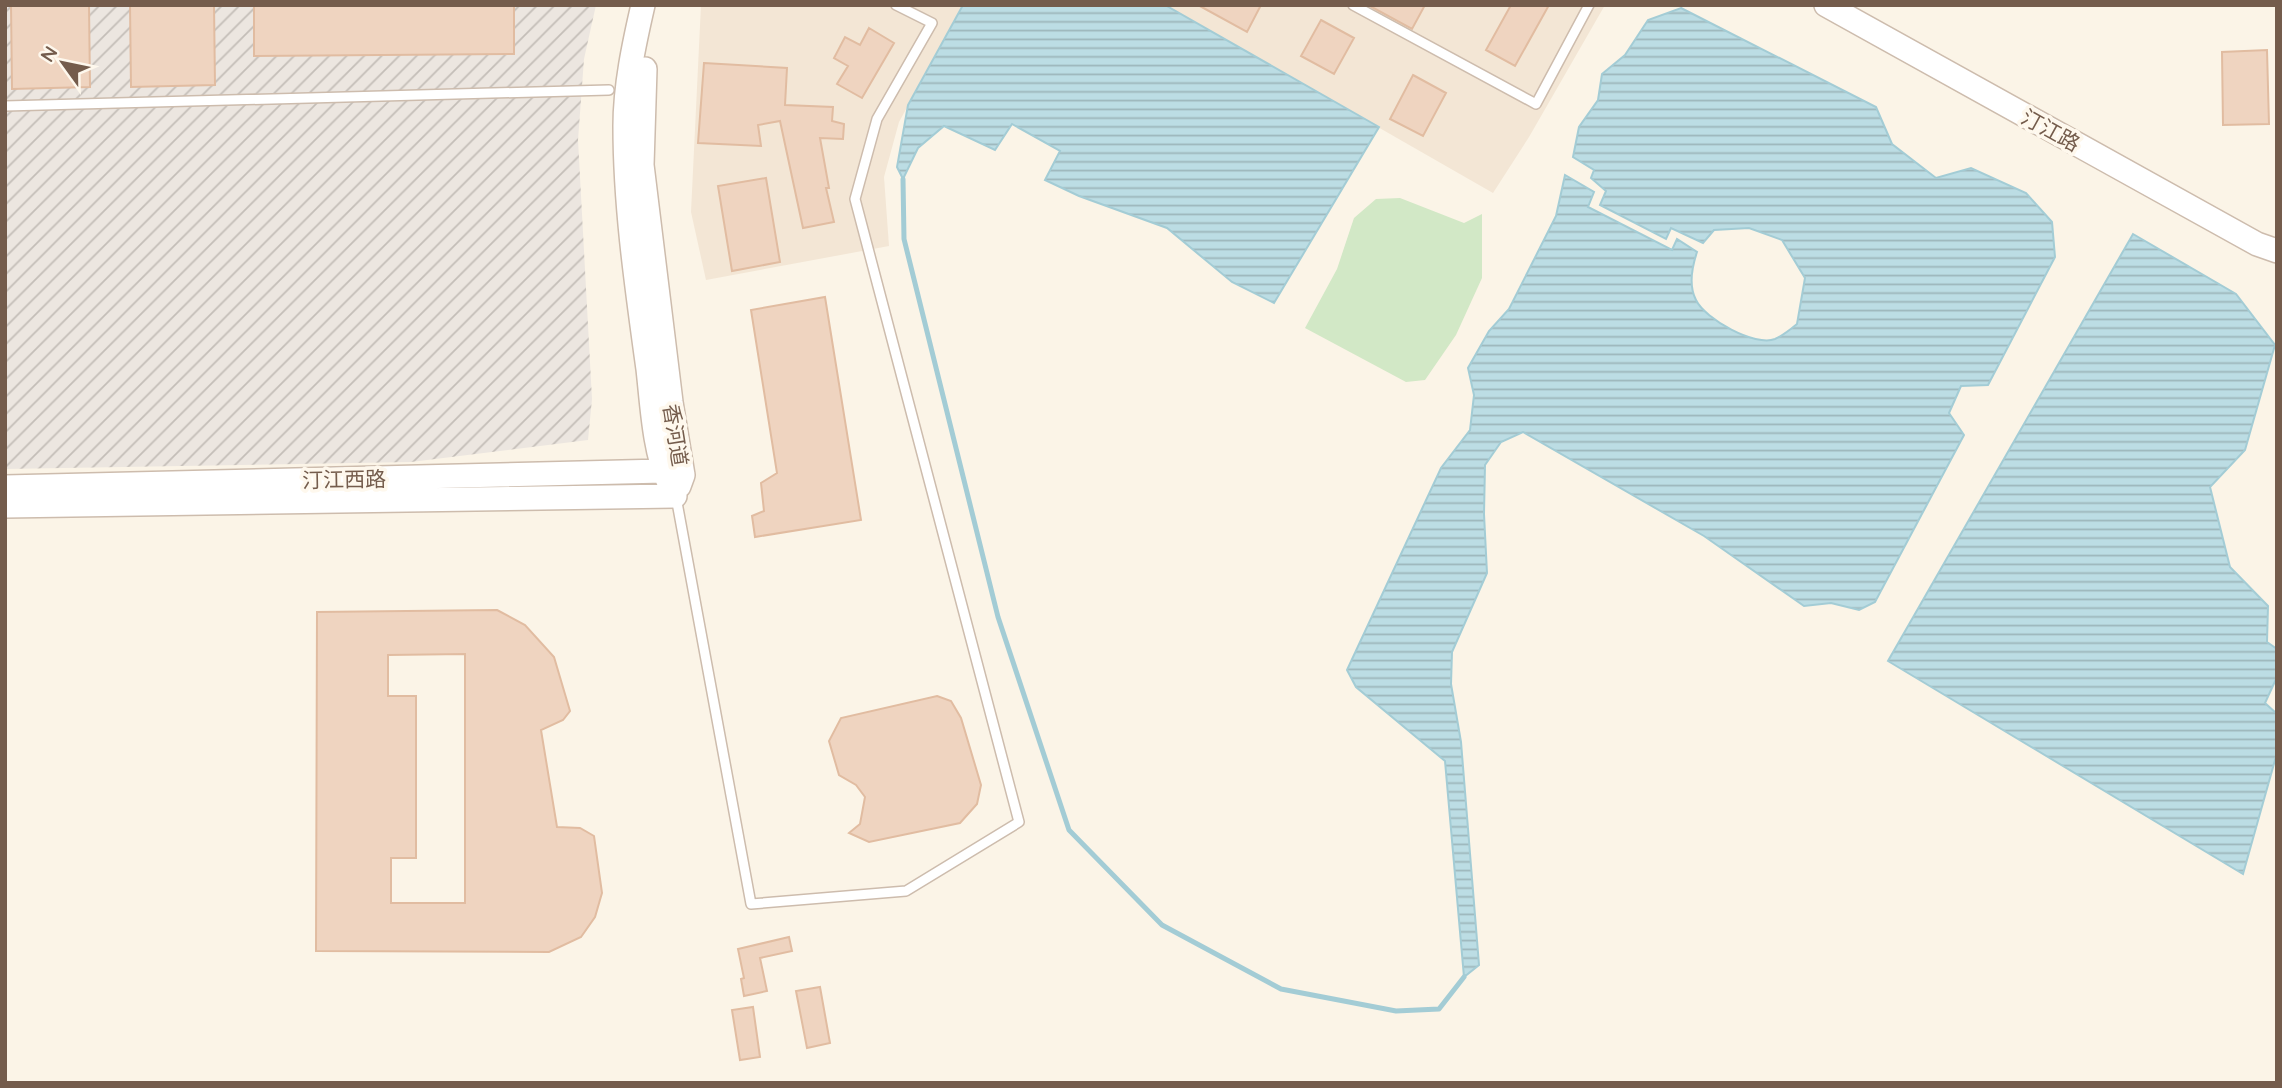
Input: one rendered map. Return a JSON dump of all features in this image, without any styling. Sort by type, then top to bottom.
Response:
[{"type":"street","name":"香河道","points":[[643,5],[632,55],[625,136],[629,210],[643,332],[674,480]]},
{"type":"street","name":"香河道","points":[[656,5],[644,75],[642,165],[670,402],[674,480]]},
{"type":"street","name":"汀江路","points":[[1826,5],[2257,244],[2277,251]]},
{"type":"street","name":"汀江路","points":[[1856,5],[2267,232],[2277,234]]},
{"type":"street","name":"汀江西路","points":[[5,487],[674,480]]},
{"type":"street","name":"汀江西路","points":[[5,506],[674,480]]},
{"type":"lane","points":[[674,480],[751,904],[906,891],[1018,822],[855,199],[877,119],[932,23],[896,5]]},
{"type":"lane","points":[[1353,5],[1536,104],[1589,5]]},
{"type":"lane","points":[[5,106],[609,90]]},
{"type":"shaded area","points":[[5,5],[596,5],[584,59],[578,140],[592,399],[588,440],[411,462],[5,469]]},
{"type":"shaded area","points":[[701,5],[963,5],[899,122],[884,177],[889,246],[706,280],[691,212]]},
{"type":"shaded area","points":[[1165,5],[1605,5],[1529,137],[1493,193]]},
{"type":"green space","points":[[1400,198],[1464,223],[1482,214],[1482,278],[1456,335],[1425,380],[1406,382],[1305,328],[1337,269],[1354,218],[1376,199]]},
{"type":"water","points":[[963,5],[1165,5],[1379,127],[1274,303],[1232,282],[1167,228],[1079,196],[1045,180],[1060,151],[1012,124],[995,150],[944,126],[918,148],[903,179],[897,167],[908,105]]},
{"type":"water","points":[[1681,8],[1876,107],[1892,144],[1936,178],[1971,168],[2026,193],[2052,222],[2055,257],[1988,385],[1961,386],[1949,413],[1964,435],[1875,602],[1859,610],[1831,603],[1804,606],[1704,536],[1523,432],[1501,442],[1485,465],[1487,573],[1452,652],[1451,684],[1461,742],[1479,965],[1464,977],[1445,761],[1356,687],[1347,670],[1441,468],[1470,430],[1474,395],[1468,368],[1489,331],[1509,309],[1556,216],[1565,175],[1594,192],[1588,207],[1672,250],[1677,239],[1697,252],[1692,288],[1701,307],[1720,323],[1744,335],[1766,340],[1778,338],[1797,324],[1805,278],[1782,240],[1749,228],[1714,230],[1703,243],[1671,228],[1666,239],[1600,205],[1606,191],[1591,178],[1594,170],[1573,157],[1579,127],[1598,100],[1602,74],[1625,55],[1648,20]]},
{"type":"water","points":[[2133,234],[2236,294],[2275,345],[2245,450],[2210,487],[2230,567],[2268,606],[2267,642],[2277,649],[2277,677],[2265,703],[2277,714],[2277,753],[2243,874],[1888,661]]},
{"type":"building","points":[[11,5],[89,5],[90,87],[12,89]]},
{"type":"building","points":[[130,5],[214,5],[215,85],[131,87]]},
{"type":"building","points":[[254,5],[514,5],[514,54],[254,56]]},
{"type":"building","points":[[1198,5],[1261,5],[1247,32]]},
{"type":"building","points":[[1368,5],[1425,5],[1412,29]]},
{"type":"building","points":[[1511,5],[1549,5],[1515,66],[1486,50]]},
{"type":"building","points":[[1321,20],[1354,38],[1334,74],[1301,56]]},
{"type":"building","points":[[869,28],[894,43],[862,98],[837,84],[848,66],[834,58],[845,37],[860,45]]},
{"type":"building","points":[[2267,50],[2269,124],[2223,125],[2222,52]]},
{"type":"building","points":[[704,63],[787,68],[785,105],[833,107],[832,121],[844,124],[843,139],[820,138],[829,188],[826,188],[834,222],[803,228],[780,121],[758,125],[761,146],[698,143]]},
{"type":"building","points":[[1413,75],[1446,93],[1423,136],[1390,119]]},
{"type":"building","points":[[766,178],[780,262],[732,271],[718,186]]},
{"type":"building","points":[[825,297],[861,520],[755,537],[752,516],[764,511],[761,483],[777,473],[751,310]]},
{"type":"building","points":[[497,610],[525,625],[554,657],[570,711],[563,720],[541,730],[557,827],[580,828],[594,836],[602,893],[595,917],[581,937],[549,952],[316,951],[317,612]],"holes":[[[465,654],[465,903],[391,903],[391,858],[416,858],[416,696],[388,696],[388,655]]]},
{"type":"building","points":[[937,696],[951,701],[961,718],[981,785],[977,804],[960,823],[869,842],[849,833],[860,824],[865,797],[856,785],[839,775],[829,741],[841,718]]},
{"type":"building","points":[[789,937],[792,951],[760,958],[767,991],[744,996],[741,979],[744,978],[738,949]]},
{"type":"building","points":[[820,987],[830,1043],[807,1048],[796,991]]},
{"type":"building","points":[[753,1007],[760,1057],[740,1060],[732,1010]]},
{"type":"waterway","points":[[903,179],[904,239],[998,617],[1069,830],[1162,925],[1281,989],[1396,1011],[1439,1009],[1464,977]]}]
